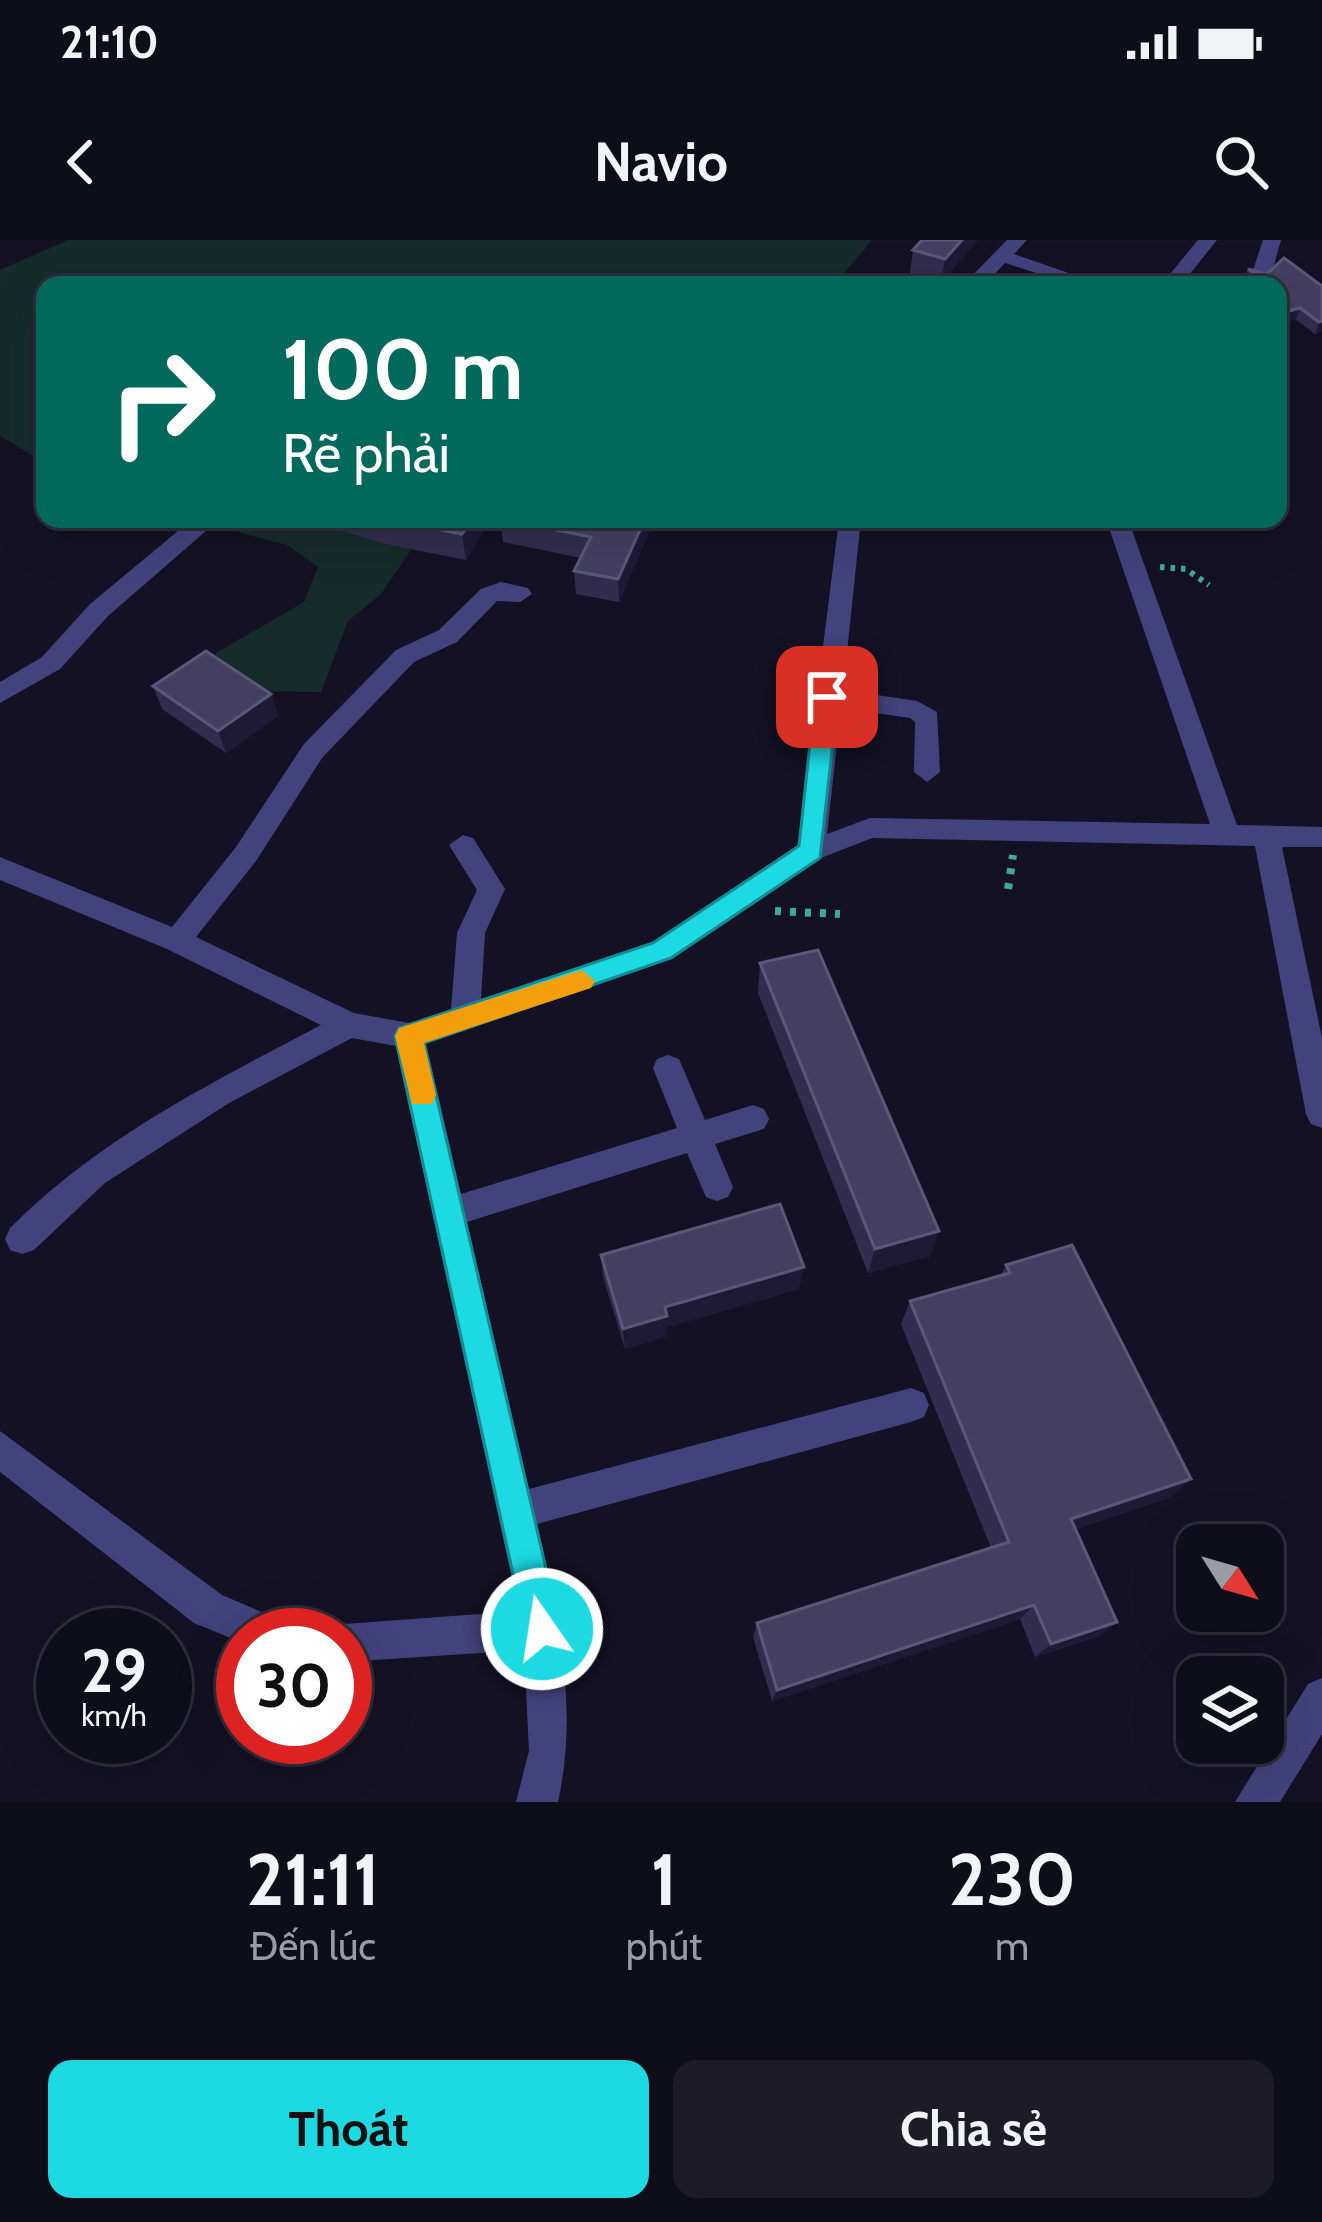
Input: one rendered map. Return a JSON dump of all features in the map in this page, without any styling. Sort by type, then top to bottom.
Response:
[{"type":"street","points":[[982,276],[1018,240]]},
{"type":"street","points":[[1178,276],[1208,240]]},
{"type":"street","points":[[1261,275],[1272,240]]},
{"type":"street","points":[[1001,256],[1064,276]]},
{"type":"street","points":[[0,694],[51,663],[99,610],[196,528]]},
{"type":"street","points":[[812,851],[849,528]]},
{"type":"street","points":[[1120,528],[1226,832]]},
{"type":"street","points":[[177,940],[246,854],[313,751],[405,656],[448,636],[489,595],[501,590],[520,594]]},
{"type":"street","points":[[827,697],[917,710],[928,718],[927,772]]},
{"type":"street","points":[[0,868],[177,940],[349,1025],[409,1036],[662,951],[812,851],[870,828],[1322,837]]},
{"type":"street","points":[[1266,834],[1322,1114]]},
{"type":"street","points":[[463,845],[491,889],[470,933],[465,1016]]},
{"type":"street","points":[[22,1239],[52,1205],[139,1139],[349,1025]]},
{"type":"street","points":[[409,1036],[542,1629],[549,1751],[537,1802]]},
{"type":"street","points":[[668,1068],[717,1187]]},
{"type":"street","points":[[448,1213],[753,1120]]},
{"type":"street","points":[[516,1511],[911,1405]]},
{"type":"street","points":[[0,1449],[216,1612]]},
{"type":"street","points":[[372,1641],[542,1629]]},
{"type":"street","points":[[1256,1802],[1322,1698]]},
{"type":"path","points":[[1134,568],[1177,566],[1209,585]]},
{"type":"path","points":[[732,906],[840,914]]},
{"type":"green space","points":[[68,240],[872,240],[842,276],[36,276],[36,458],[0,436],[0,270]]},
{"type":"green space","points":[[235,528],[426,528],[381,594],[348,621],[321,692],[214,691],[216,653],[304,602],[318,567],[287,545]]},
{"type":"building","points":[[922,240],[962,240],[945,259],[913,250]]},
{"type":"building","points":[[1284,258],[1322,286],[1322,321],[1300,308],[1287,312],[1287,276],[1258,276],[1248,269],[1267,274]]},
{"type":"building","points":[[432,528],[466,528],[462,534]]},
{"type":"building","points":[[547,528],[641,528],[618,579],[574,571],[591,537]]},
{"type":"building","points":[[206,651],[271,694],[218,731],[153,686]]},
{"type":"building","points":[[818,950],[939,1231],[875,1249],[760,963]]},
{"type":"building","points":[[780,1204],[804,1267],[665,1307],[667,1316],[623,1329],[601,1255]]},
{"type":"building","points":[[1072,1245],[1191,1479],[1071,1519],[1117,1622],[1051,1644],[1034,1605],[777,1690],[757,1623],[1009,1542],[910,1301],[1010,1273],[1006,1265]]},
{"type":"slow traffic","points":[[422,1095],[409,1036],[582,981]]},
{"type":"route","points":[[542,1629],[409,1036],[662,951],[812,851],[827,697]]}]
